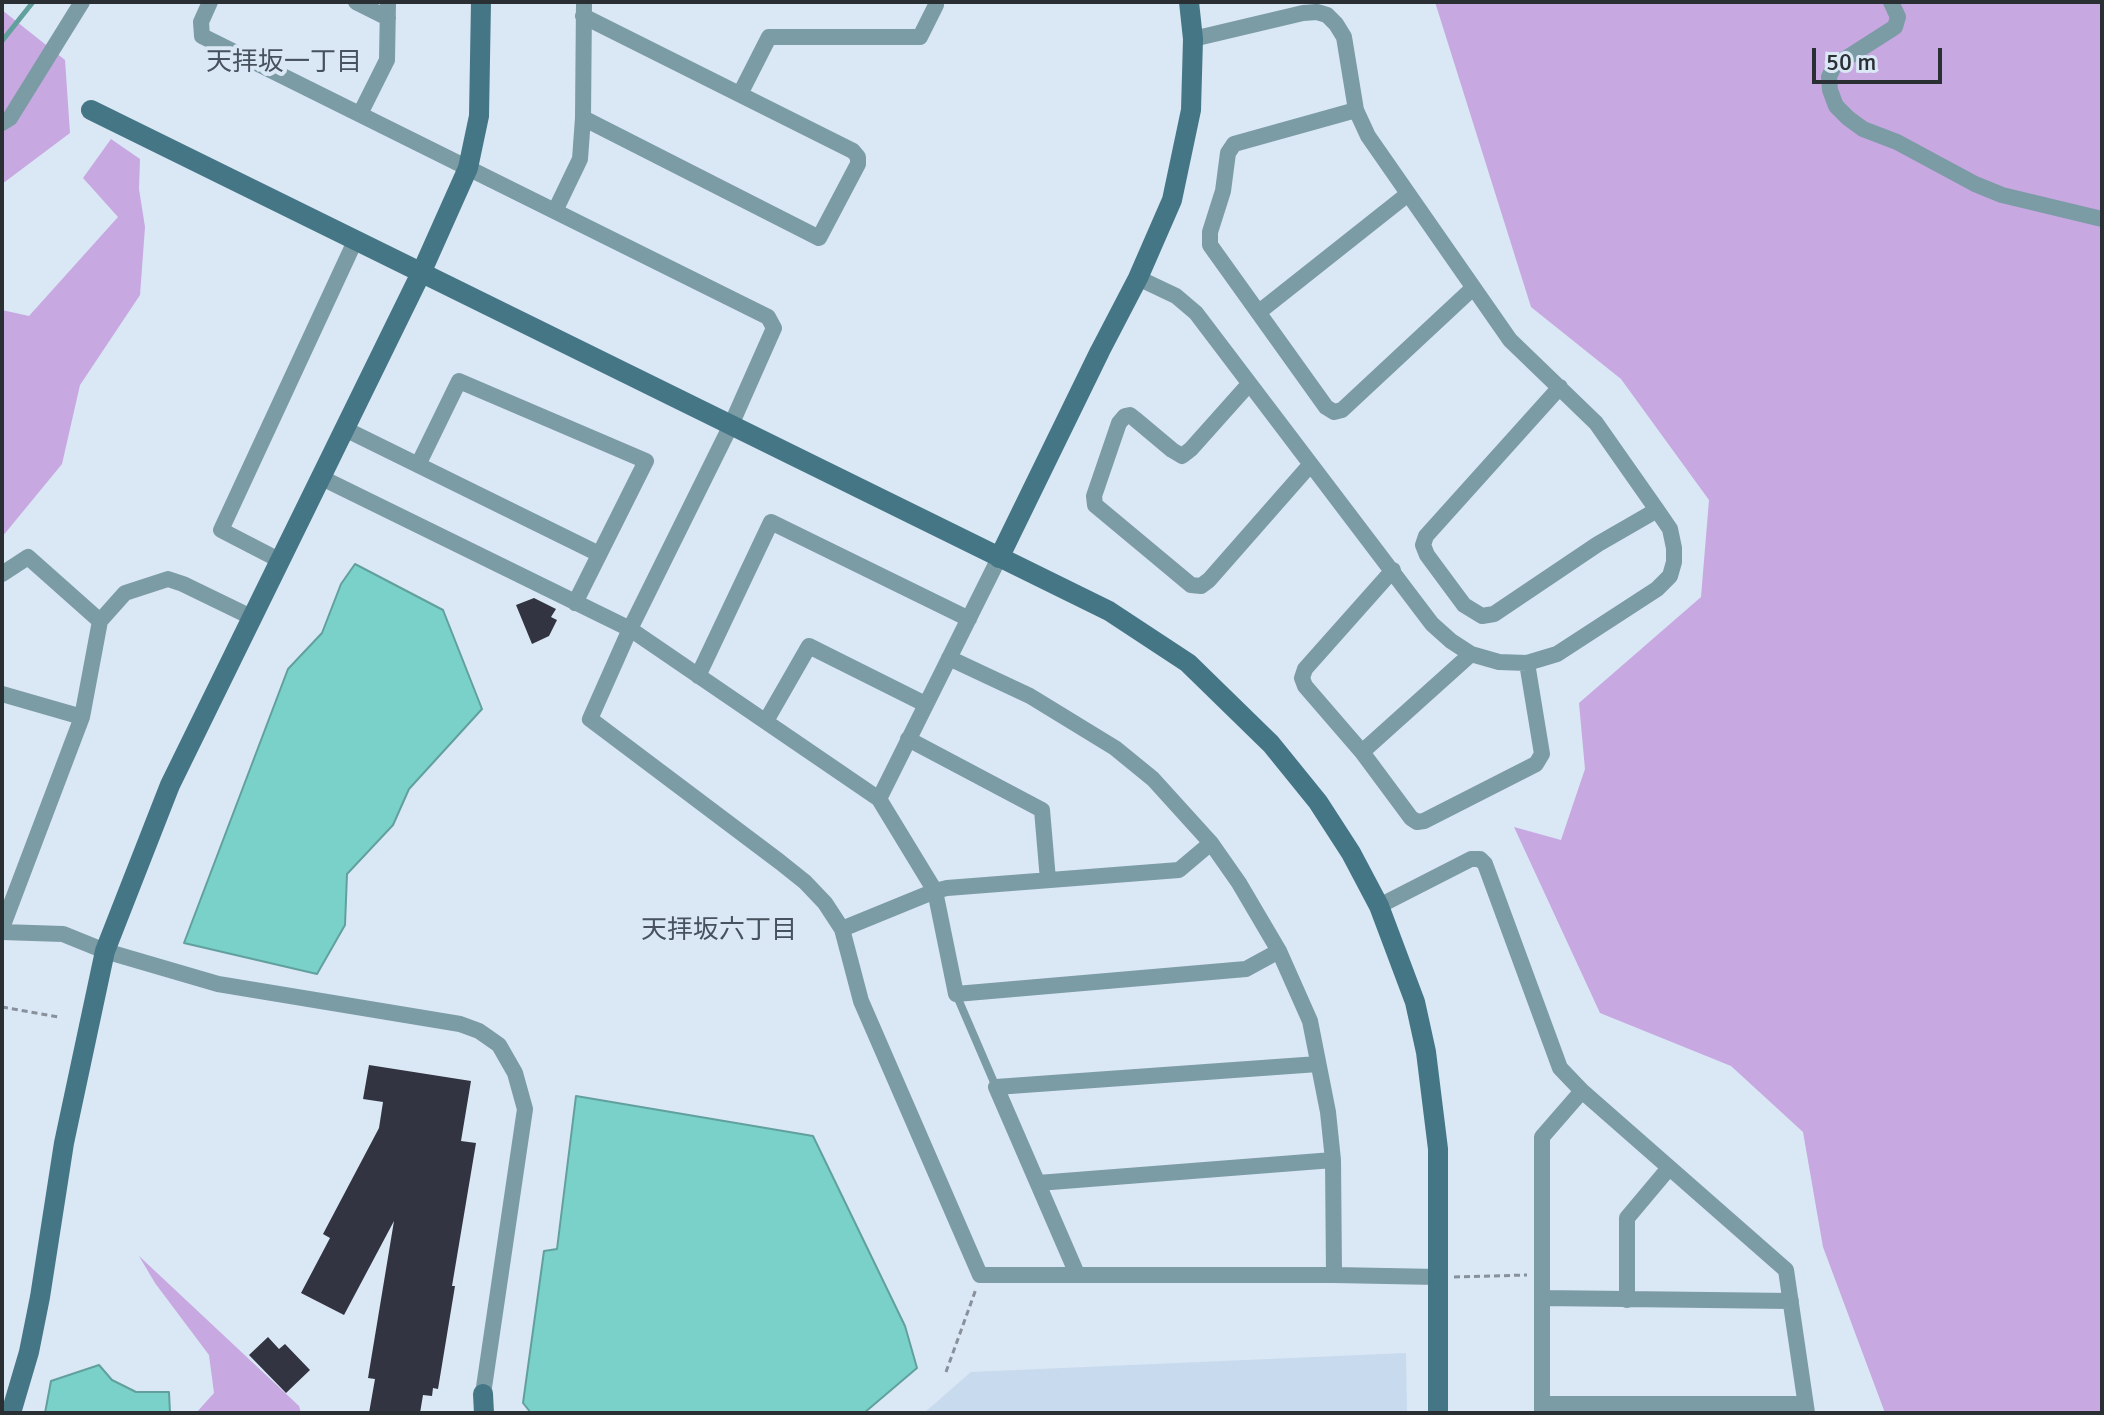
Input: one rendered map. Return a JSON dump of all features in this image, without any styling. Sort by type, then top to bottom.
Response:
[{"type":"street","points":[[2,123],[10,118],[82,2]]},
{"type":"street","points":[[210,2],[201,22],[202,36],[768,317],[774,328],[590,719],[805,882],[825,903],[842,929],[861,1001],[980,1275],[1438,1277]]},
{"type":"street","points":[[356,2],[388,10],[387,60],[360,114]]},
{"type":"street","points":[[11,1413],[29,1352],[64,1143],[105,951],[170,785],[422,271],[468,168],[479,116],[481,2]]},
{"type":"street","points":[[740,94],[769,37],[920,37],[936,2]]},
{"type":"street","points":[[879,799],[1138,278],[1172,200],[1191,110],[1193,39],[1189,2]]},
{"type":"street","points":[[1891,2],[1898,17],[1895,27],[1834,66],[1829,77],[1836,106],[1863,129],[1897,142],[1975,184],[2002,195],[2102,219]]},
{"type":"street","points":[[555,211],[580,159],[584,9],[853,151],[858,157],[858,164],[819,238],[583,118]]},
{"type":"street","points":[[1138,278],[1176,296],[1196,313],[1432,624],[1471,654],[1499,662],[1527,663],[1557,654],[1657,589],[1670,576],[1674,548],[1670,529],[1657,510],[1596,423],[1510,340],[1368,136],[1356,110],[1344,37],[1336,24],[1327,15],[1303,13],[1193,39]]},
{"type":"street","points":[[91,110],[1109,611],[1188,663],[1271,744],[1318,802],[1351,853],[1379,906],[1415,1002],[1426,1052],[1438,1149],[1438,1413]]},
{"type":"street","points":[[1356,110],[1234,144],[1228,153],[1223,191],[1210,232],[1210,245],[1326,407],[1334,412],[1342,410],[1473,288]]},
{"type":"street","points":[[1259,312],[1408,194]]},
{"type":"street","points":[[279,560],[221,530],[356,239]]},
{"type":"street","points":[[418,465],[459,381],[646,461],[575,603]]},
{"type":"street","points":[[1249,384],[1182,456],[1130,415],[1125,416],[1119,423],[1094,496],[1095,505],[1191,585],[1201,586],[1310,465]]},
{"type":"street","points":[[1560,387],[1426,536],[1423,545],[1427,555],[1464,605],[1482,616],[1494,614],[1598,544],[1657,510]]},
{"type":"street","points":[[345,429],[599,554]]},
{"type":"street","points":[[320,477],[630,629],[879,799],[935,891],[956,994],[1246,969],[1279,951]]},
{"type":"street","points":[[698,676],[771,522],[969,619]]},
{"type":"street","points":[[2,574],[28,557],[100,621]]},
{"type":"street","points":[[1393,570],[1305,669],[1302,678],[1305,686],[1362,752],[1411,818],[1417,822],[1424,821],[1536,764],[1542,754],[1527,663]]},
{"type":"street","points":[[251,617],[168,579],[125,593],[100,621],[82,717],[2,930],[63,934],[105,951],[218,984],[460,1024],[479,1031],[499,1045],[515,1073],[525,1109],[483,1404]]},
{"type":"street","points":[[766,721],[809,646],[925,704]]},
{"type":"street","points":[[1362,752],[1471,654]]},
{"type":"street","points":[[949,658],[1030,696],[1115,748],[1153,779],[1211,843],[1239,883],[1279,951],[1310,1021],[1328,1112],[1333,1160],[1334,1275]]},
{"type":"street","points":[[2,694],[82,717]]},
{"type":"street","points":[[908,739],[1042,810],[1048,880]]},
{"type":"street","points":[[842,929],[947,888],[1179,870],[1211,843]]},
{"type":"street","points":[[1379,906],[1471,859],[1480,859],[1485,864],[1560,1068],[1582,1091],[1786,1270],[1806,1409],[1542,1408],[1542,1137],[1582,1091]]},
{"type":"street","points":[[1077,1274],[996,1087],[1318,1064]]},
{"type":"street","points":[[1038,1183],[1333,1160]]},
{"type":"street","points":[[1627,1300],[1627,1218],[1669,1168]]},
{"type":"street","points":[[1542,1298],[1791,1301]]},
{"type":"lane","points":[[956,994],[996,1087]]},
{"type":"path","points":[[2,1007],[58,1017]]},
{"type":"path","points":[[946,1372],[980,1275]]},
{"type":"path","points":[[1438,1277],[1542,1275]]},
{"type":"shaded area","points":[[1435,2],[2102,2],[2102,1413],[1885,1413],[1823,1247],[1803,1132],[1731,1066],[1600,1013],[1514,827],[1561,840],[1585,769],[1579,703],[1701,597],[1709,500],[1621,379],[1531,307]]},
{"type":"shaded area","points":[[2,10],[65,60],[70,133],[2,184]]},
{"type":"shaded area","points":[[111,139],[140,159],[139,189],[145,227],[140,295],[80,385],[62,464],[2,537],[2,310],[29,316],[118,217],[83,178]]},
{"type":"shaded area","points":[[355,564],[443,610],[482,709],[409,789],[393,825],[347,874],[345,925],[317,974],[184,943],[288,669],[322,633],[341,584]]},
{"type":"shaded area","points":[[576,1096],[813,1136],[905,1326],[917,1368],[864,1413],[531,1413],[523,1403],[544,1251],[557,1249]]},
{"type":"shaded area","points":[[139,1256],[299,1406],[301,1413],[196,1413],[214,1393],[209,1355],[155,1283]]},
{"type":"shaded area","points":[[1406,1353],[1407,1413],[924,1413],[971,1372]]},
{"type":"shaded area","points":[[99,1365],[112,1380],[136,1392],[169,1392],[170,1413],[45,1413],[51,1381]]},
{"type":"building","points":[[534,598],[556,609],[551,617],[557,620],[549,636],[532,644],[516,605]]},
{"type":"building","points":[[369,1065],[471,1081],[461,1141],[476,1143],[452,1286],[455,1286],[438,1389],[433,1388],[432,1396],[423,1395],[420,1413],[369,1413],[375,1379],[368,1378],[394,1221],[344,1315],[301,1293],[330,1238],[323,1234],[379,1128],[383,1102],[363,1099]]},
{"type":"building","points":[[268,1337],[279,1349],[285,1344],[310,1370],[286,1393],[249,1355]]},
{"type":"waterway","points":[[2,41],[33,2]]},
{"type":"district","name":"天拝坂一丁目","points":[[284,63]]},
{"type":"district","name":"天拝坂六丁目","points":[[719,931]]}]
